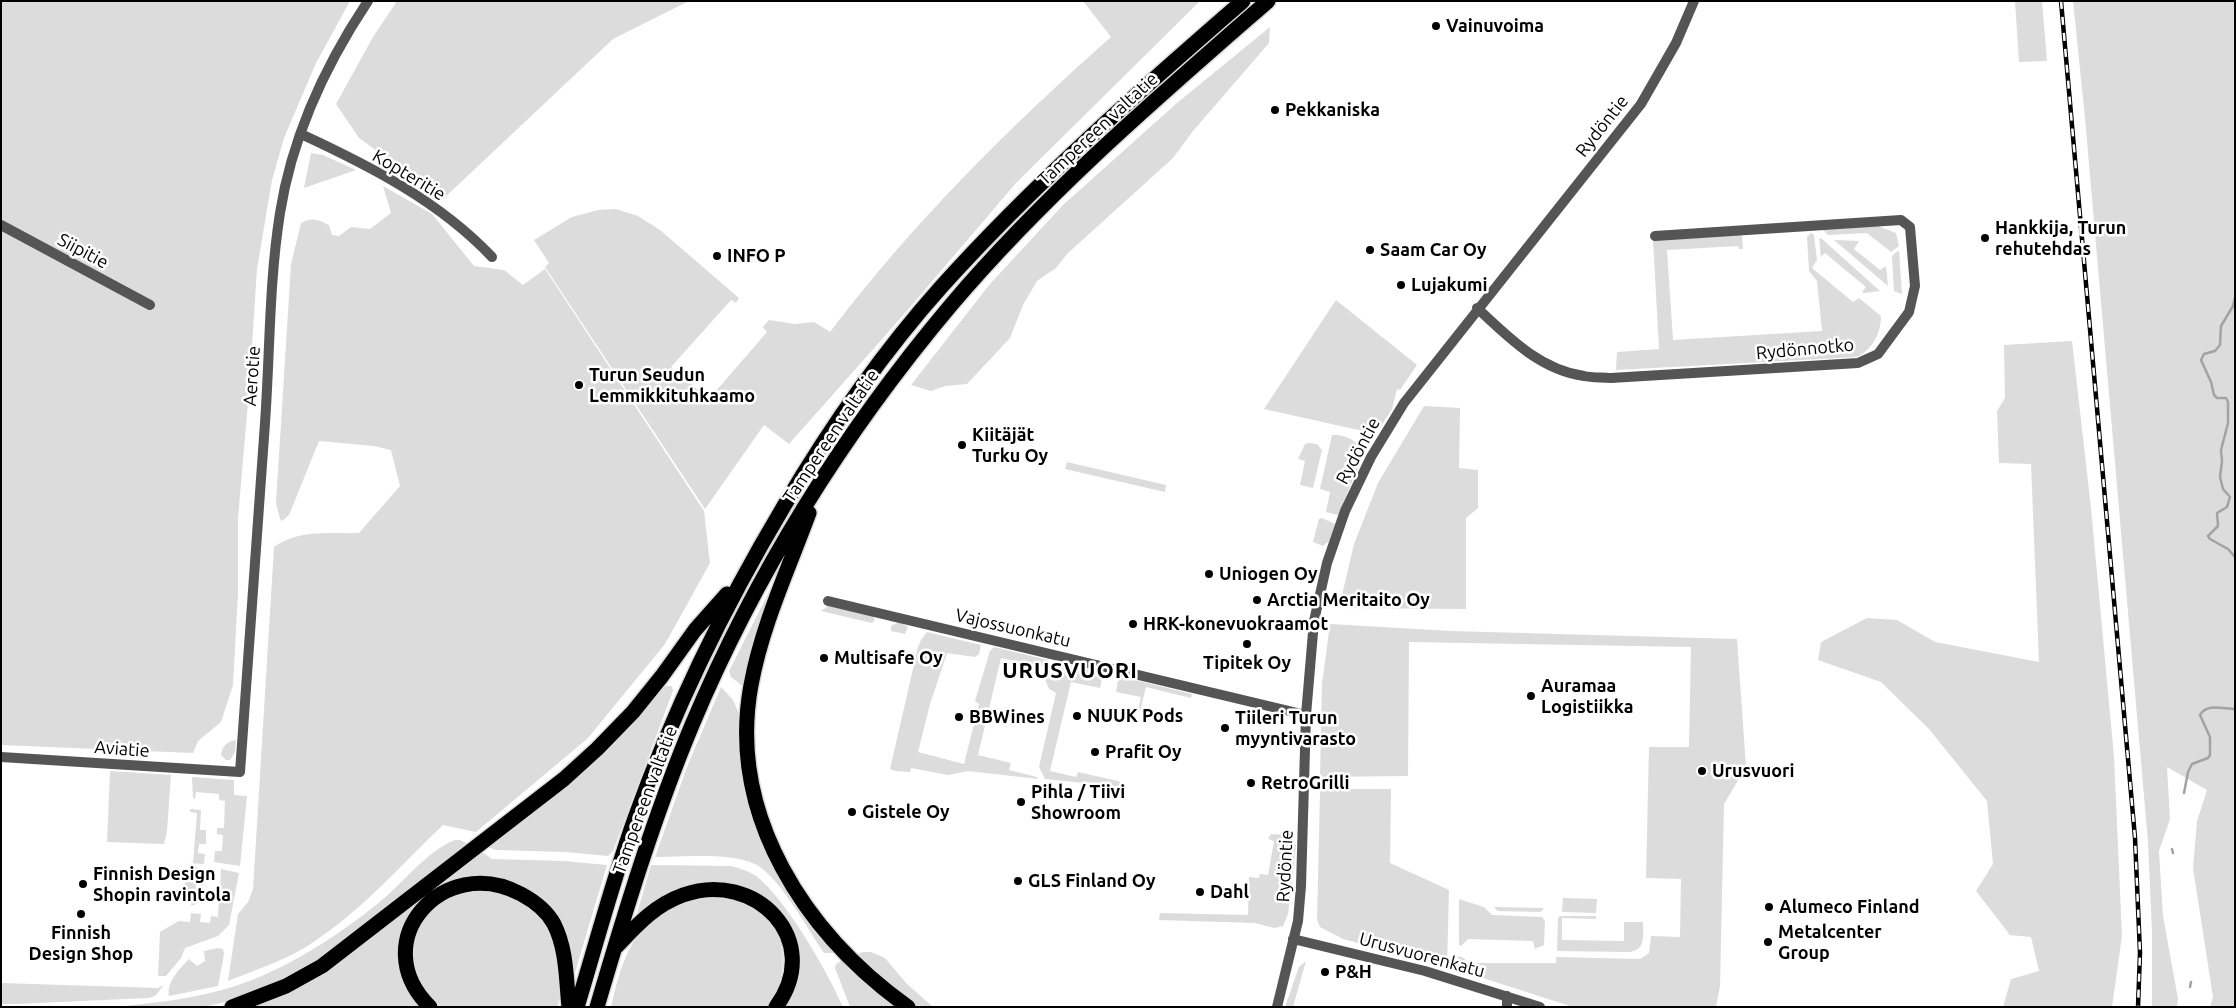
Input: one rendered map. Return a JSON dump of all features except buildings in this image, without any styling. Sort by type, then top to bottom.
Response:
[{"type":"highway","name":"Tampereen valtatie","points":[[577,1007],[639,810],[678,710],[742,577],[801,477],[848,405],[941,287],[1021,202],[1089,137],[1243,1]]},
{"type":"highway","name":"Tampereen valtatie","points":[[598,1007],[614,949],[654,825],[692,726],[741,620],[779,550],[821,480],[867,413],[952,304],[1055,193],[1268,1]]},
{"type":"highway","points":[[1251,16],[1276,1]]},
{"type":"highway","points":[[821,480],[772,609],[757,658],[751,687],[746,734],[750,778],[767,839],[790,884],[828,935],[846,954],[868,976],[908,1007]]},
{"type":"highway","points":[[232,1007],[277,990],[322,966],[564,779],[633,712],[696,630],[742,577]]},
{"type":"highway","points":[[430,1007],[419,995],[409,977],[405,951],[410,929],[422,909],[438,894],[453,887],[477,883],[491,884],[513,890],[538,904],[550,918],[559,935],[564,954],[569,1007]]},
{"type":"highway","points":[[614,949],[645,917],[676,898],[694,892],[717,889],[744,894],[757,900],[772,912],[780,922],[789,940],[792,958],[791,974],[776,1007]]},
{"type":"street","name":"Aerotie","points":[[240,772],[266,414],[275,252],[285,188],[301,134],[327,70],[368,1]]},
{"type":"street","name":"Rydöntie","points":[[1277,1007],[1294,939],[1301,886],[1306,715],[1311,642],[1320,590],[1327,563],[1345,511],[1371,457],[1404,403],[1641,104],[1676,43],[1694,1]]},
{"type":"street","name":"Kopteritie","points":[[301,134],[419,196],[465,230],[492,257]]},
{"type":"street","name":"Rydönnotko","points":[[1478,308],[1511,340],[1536,358],[1559,369],[1583,376],[1611,378],[1858,363],[1878,354],[1909,312],[1915,286],[1910,227],[1902,220],[1655,236]]},
{"type":"street","name":"Siipitie","points":[[1,225],[150,305]]},
{"type":"street","name":"Vajossuonkatu","points":[[828,600],[1306,715]]},
{"type":"street","name":"Aviatie","points":[[1,757],[240,772]]},
{"type":"street","name":"Urusvuorenkatu","points":[[1294,939],[1369,956],[1507,1001],[1540,1007]]},
{"type":"shaded area","points":[[1,1],[350,1],[316,63],[284,138],[272,180],[257,269],[238,518],[238,593],[233,685],[221,722],[198,741],[193,753],[1,745]]},
{"type":"shaded area","points":[[397,1],[689,1],[613,39],[443,199],[359,138],[336,104],[373,37]]},
{"type":"shaded area","points":[[1083,1],[1200,1],[1016,183],[899,320],[789,444],[764,425],[705,509],[545,267],[549,263],[534,240],[572,217],[598,210],[616,209],[638,216],[660,230],[739,298],[736,303],[731,300],[671,367],[709,399],[767,332],[763,327],[769,320],[795,324],[814,322],[830,332],[894,253],[963,178],[999,141],[1111,37]]},
{"type":"shaded area","points":[[2015,1],[2042,1],[2047,61],[2019,62]]},
{"type":"shaded area","points":[[2073,1],[2235,1],[2235,1007],[2210,1007],[2213,997],[2193,868],[2197,821],[2207,790],[2167,767],[2170,819],[2159,851],[2163,916],[2178,999],[2177,1007],[2152,1007],[2152,932],[2148,842],[2085,118]]},
{"type":"shaded area","points":[[1270,27],[1269,43],[1193,131],[1173,158],[1067,254],[1056,268],[1037,281],[1023,305],[1010,338],[967,384],[945,386],[931,391],[911,385],[990,284],[1063,205],[1177,103]]},
{"type":"shaded area","points":[[311,153],[323,155],[356,170],[304,188]]},
{"type":"shaded area","points":[[383,186],[432,214],[474,266],[504,270],[523,285],[545,269],[704,511],[710,563],[665,644],[588,738],[476,832],[443,825],[366,901],[315,941],[284,958],[228,981],[238,914],[248,902],[253,889],[274,547],[294,537],[304,535],[359,533],[400,486],[391,450],[374,446],[319,441],[289,515],[282,521],[280,519],[276,503],[291,264],[301,223],[312,219],[318,220],[329,225],[332,235],[339,236],[351,227],[370,229],[391,213]]},
{"type":"shaded area","points":[[1878,226],[1896,233],[1899,246],[1891,252],[1867,233],[1828,235],[1823,230]]},
{"type":"shaded area","points":[[1811,233],[1814,235],[1817,260],[1812,268],[1853,302],[1859,298],[1881,316],[1878,334],[1872,345],[1863,354],[1857,357],[1616,370],[1617,352],[1659,349],[1653,240],[1739,234],[1742,236],[1743,249],[1739,249],[1738,246],[1667,250],[1673,340],[1822,331],[1817,281],[1809,271],[1807,237]]},
{"type":"shaded area","points":[[1819,238],[1880,291],[1862,292],[1866,287],[1825,253],[1821,257]]},
{"type":"shaded area","points":[[1834,240],[1859,241],[1854,249],[1880,270],[1886,266],[1888,286]]},
{"type":"shaded area","points":[[1899,250],[1902,294],[1894,291],[1892,256]]},
{"type":"shaded area","points":[[1336,300],[1417,365],[1400,390],[1397,389],[1392,409],[1380,428],[1372,433],[1264,409]]},
{"type":"shaded area","points":[[2072,341],[2091,508],[2114,757],[2122,936],[2112,1007],[2003,1007],[2011,979],[2039,971],[2031,937],[2010,935],[1976,891],[1993,864],[1987,801],[1929,729],[1881,682],[1818,660],[1821,642],[1867,618],[1897,620],[1935,642],[2039,662],[2031,464],[1999,463],[1997,411],[2005,398],[2004,345]]},
{"type":"shaded area","points":[[1424,406],[1460,408],[1459,468],[1478,470],[1478,508],[1466,518],[1466,609],[1339,608],[1354,544],[1378,483]]},
{"type":"shaded area","points":[[1332,435],[1352,440],[1362,451],[1363,456],[1338,515],[1326,512],[1330,492],[1320,489]]},
{"type":"shaded area","points":[[1305,444],[1317,444],[1322,450],[1313,488],[1300,485],[1305,461],[1298,459]]},
{"type":"shaded area","points":[[1067,462],[1166,485],[1165,492],[1065,469]]},
{"type":"shaded area","points":[[1322,518],[1335,524],[1329,541],[1323,546],[1313,542],[1319,519]]},
{"type":"shaded area","points":[[778,574],[745,688],[731,677],[729,671]]},
{"type":"shaded area","points":[[828,606],[873,616],[875,620],[872,623],[821,611]]},
{"type":"shaded area","points":[[899,622],[908,627],[905,634],[891,631],[891,626]]},
{"type":"shaded area","points":[[1330,624],[1451,631],[1737,639],[1746,767],[1724,804],[1720,986],[1716,1007],[1573,1007],[1458,970],[1458,956],[1464,958],[1468,963],[1556,963],[1556,957],[1640,959],[1649,953],[1651,936],[1680,937],[1681,879],[1646,878],[1649,747],[1689,747],[1691,647],[1409,642],[1408,776],[1320,777],[1322,684]]},
{"type":"shaded area","points":[[927,632],[981,645],[979,654],[975,657],[947,653],[930,704],[918,752],[964,764],[979,704],[975,701],[990,651],[994,647],[1048,660],[1033,673],[1033,665],[1001,658],[978,755],[1011,763],[1009,770],[1037,777],[1038,779],[968,771],[948,775],[911,768],[910,772],[890,769],[918,647]]},
{"type":"shaded area","points":[[1062,663],[1103,673],[1100,688],[1071,682],[1050,771],[1076,777],[1078,772],[1118,781],[1123,784],[1123,787],[1045,779],[1039,767],[1056,693],[1049,689],[1044,677]]},
{"type":"shaded area","points":[[1119,676],[1192,694],[1191,698],[1146,687],[1140,711],[1138,710],[1141,697],[1116,692]]},
{"type":"shaded area","points":[[672,686],[673,691],[613,851],[608,856],[566,852],[496,850],[488,847],[659,689]]},
{"type":"shaded area","points":[[721,687],[733,700],[740,716],[749,799],[838,953],[824,953],[783,891],[764,870],[755,864],[744,860],[720,857],[655,857],[687,767]]},
{"type":"shaded area","points":[[236,740],[235,752],[230,760],[226,760],[221,755],[224,747]]},
{"type":"shaded area","points":[[110,771],[171,775],[167,831],[164,844],[107,842]]},
{"type":"shaded area","points":[[192,777],[234,780],[234,795],[247,796],[240,866],[214,862],[215,851],[222,851],[223,835],[217,834],[217,828],[224,828],[225,801],[219,800],[219,794],[196,792],[195,799],[193,798]]},
{"type":"shaded area","points":[[1324,789],[1391,789],[1390,863],[1449,890],[1447,967],[1343,939],[1320,927],[1317,920],[1320,792]]},
{"type":"shaded area","points":[[190,809],[201,810],[200,830],[206,830],[206,844],[199,844],[198,853],[205,854],[204,864],[187,863],[193,863],[197,813],[190,812]]},
{"type":"shaded area","points":[[1271,834],[1288,835],[1296,845],[1288,914],[1283,926],[1274,928],[1255,923],[1159,920],[1160,913],[1248,915],[1249,877],[1259,878],[1260,874],[1268,875],[1274,841],[1268,839]]},
{"type":"shaded area","points":[[460,840],[470,845],[317,961],[286,979],[225,1002],[204,1007],[117,1007],[168,1001],[218,991],[240,985],[281,967],[321,945],[358,919],[385,897],[424,860],[444,845]]},
{"type":"shaded area","points":[[482,852],[492,859],[564,861],[607,865],[571,986],[571,965],[523,888],[496,878],[460,879],[442,885],[405,928],[422,1007],[247,1007]]},
{"type":"shaded area","points":[[651,865],[731,866],[756,876],[780,901],[805,937],[843,1007],[782,1007],[787,922],[778,909],[752,892],[737,886],[636,917]]},
{"type":"shaded area","points":[[193,867],[197,867],[197,878],[203,878],[203,885],[196,885],[195,905],[191,905],[192,891],[185,890],[185,880],[192,881]]},
{"type":"shaded area","points":[[221,869],[239,873],[229,925],[218,936],[185,948],[181,958],[166,976],[158,976],[160,932],[179,921],[190,922],[191,913],[201,914],[200,922],[210,923],[211,916],[218,917],[219,897],[212,896],[213,889],[220,889]]},
{"type":"shaded area","points":[[497,889],[519,899],[538,911],[551,932],[560,969],[558,1007],[441,1007],[429,996],[421,983],[412,957],[413,943],[417,930],[425,917],[451,893],[467,890]]},
{"type":"shaded area","points":[[719,896],[746,902],[768,919],[776,930],[780,941],[783,965],[778,988],[766,1007],[611,1007],[620,971],[626,956],[643,929],[670,908],[688,900]]},
{"type":"shaded area","points":[[1563,898],[1597,899],[1596,913],[1562,912]]},
{"type":"shaded area","points":[[1459,899],[1484,907],[1492,915],[1542,917],[1545,921],[1544,945],[1535,949],[1533,941],[1468,939],[1461,946],[1459,945]]},
{"type":"shaded area","points":[[1494,907],[1543,908],[1543,910],[1540,912],[1498,911]]},
{"type":"shaded area","points":[[1560,916],[1596,916],[1596,919],[1562,918],[1562,940],[1624,941],[1624,922],[1643,922],[1641,945],[1634,951],[1629,952],[1557,951],[1558,918]]},
{"type":"shaded area","points":[[218,948],[223,949],[224,954],[218,986],[169,996],[172,981],[189,959],[197,966],[205,961],[204,951]]},
{"type":"shaded area","points":[[871,952],[885,958],[906,983],[933,1007],[918,1007],[895,991],[854,955]]},
{"type":"shaded area","points":[[843,960],[899,1007],[850,1007],[835,968],[836,964]]},
{"type":"shaded area","points":[[1306,961],[1293,1007],[1285,1007],[1299,967]]},
{"type":"shaded area","points":[[1,983],[158,988],[164,985],[155,996],[148,998],[1,1004]]},
{"type":"waterway","points":[[2235,298],[2233,306],[2221,326],[2220,345],[2215,351],[2204,354],[2201,360],[2211,382],[2214,395],[2217,398],[2226,398],[2228,402],[2228,423],[2221,450],[2220,477],[2223,489],[2230,497],[2227,507],[2217,513],[2218,526],[2208,536],[2228,549],[2235,557]]},
{"type":"waterway","points":[[2184,793],[2188,772],[2192,764],[2208,758],[2210,755],[2210,737],[2200,715],[2203,711],[2211,708],[2235,709]]},
{"type":"waterway","points":[[2172,849],[2173,853]]},
{"type":"waterway","points":[[2190,987],[2191,982]]},
{"type":"railway","points":[[2061,1],[2135,838],[2140,953],[2138,1007]]},
{"type":"place","name":"Vainuvoima","points":[[1436,26]]},
{"type":"place","name":"Pekkaniska","points":[[1275,110]]},
{"type":"place","name":"Hankkija, Turun rehutehdas","points":[[1985,238]]},
{"type":"place","name":"Saam Car Oy","points":[[1370,250]]},
{"type":"place","name":"INFO P","points":[[717,256]]},
{"type":"place","name":"Lujakumi","points":[[1401,285]]},
{"type":"place","name":"Turun Seudun Lemmikkituhkaamo","points":[[579,385]]},
{"type":"place","name":"Kiitäjät Turku Oy","points":[[962,445]]},
{"type":"place","name":"Uniogen Oy","points":[[1209,574]]},
{"type":"place","name":"Arctia Meritaito Oy","points":[[1257,600]]},
{"type":"place","name":"HRK-konevuokraamot","points":[[1133,624]]},
{"type":"place","name":"Tipitek Oy","points":[[1247,644]]},
{"type":"place","name":"Multisafe Oy","points":[[824,658]]},
{"type":"place","name":"Auramaa Logistiikka","points":[[1531,696]]},
{"type":"place","name":"NUUK Pods","points":[[1077,716]]},
{"type":"place","name":"BBWines","points":[[959,717]]},
{"type":"place","name":"Tiileri Turun myyntivarasto","points":[[1225,728]]},
{"type":"place","name":"Prafit Oy","points":[[1095,752]]},
{"type":"place","name":"Urusvuori","points":[[1702,771]]},
{"type":"place","name":"RetroGrilli","points":[[1251,783]]},
{"type":"place","name":"Pihla / Tiivi Showroom","points":[[1021,802]]},
{"type":"place","name":"Gistele Oy","points":[[852,812]]},
{"type":"place","name":"GLS Finland Oy","points":[[1018,881]]},
{"type":"place","name":"Finnish Design Shopin ravintola","points":[[83,884]]},
{"type":"place","name":"Dahl","points":[[1200,892]]},
{"type":"place","name":"Alumeco Finland","points":[[1769,907]]},
{"type":"place","name":"Finnish Design Shop","points":[[81,914]]},
{"type":"place","name":"Metalcenter Group","points":[[1768,942]]},
{"type":"place","name":"P&H","points":[[1325,972]]},
{"type":"district","name":"URUSVUORI","points":[[1070,671]]}]
